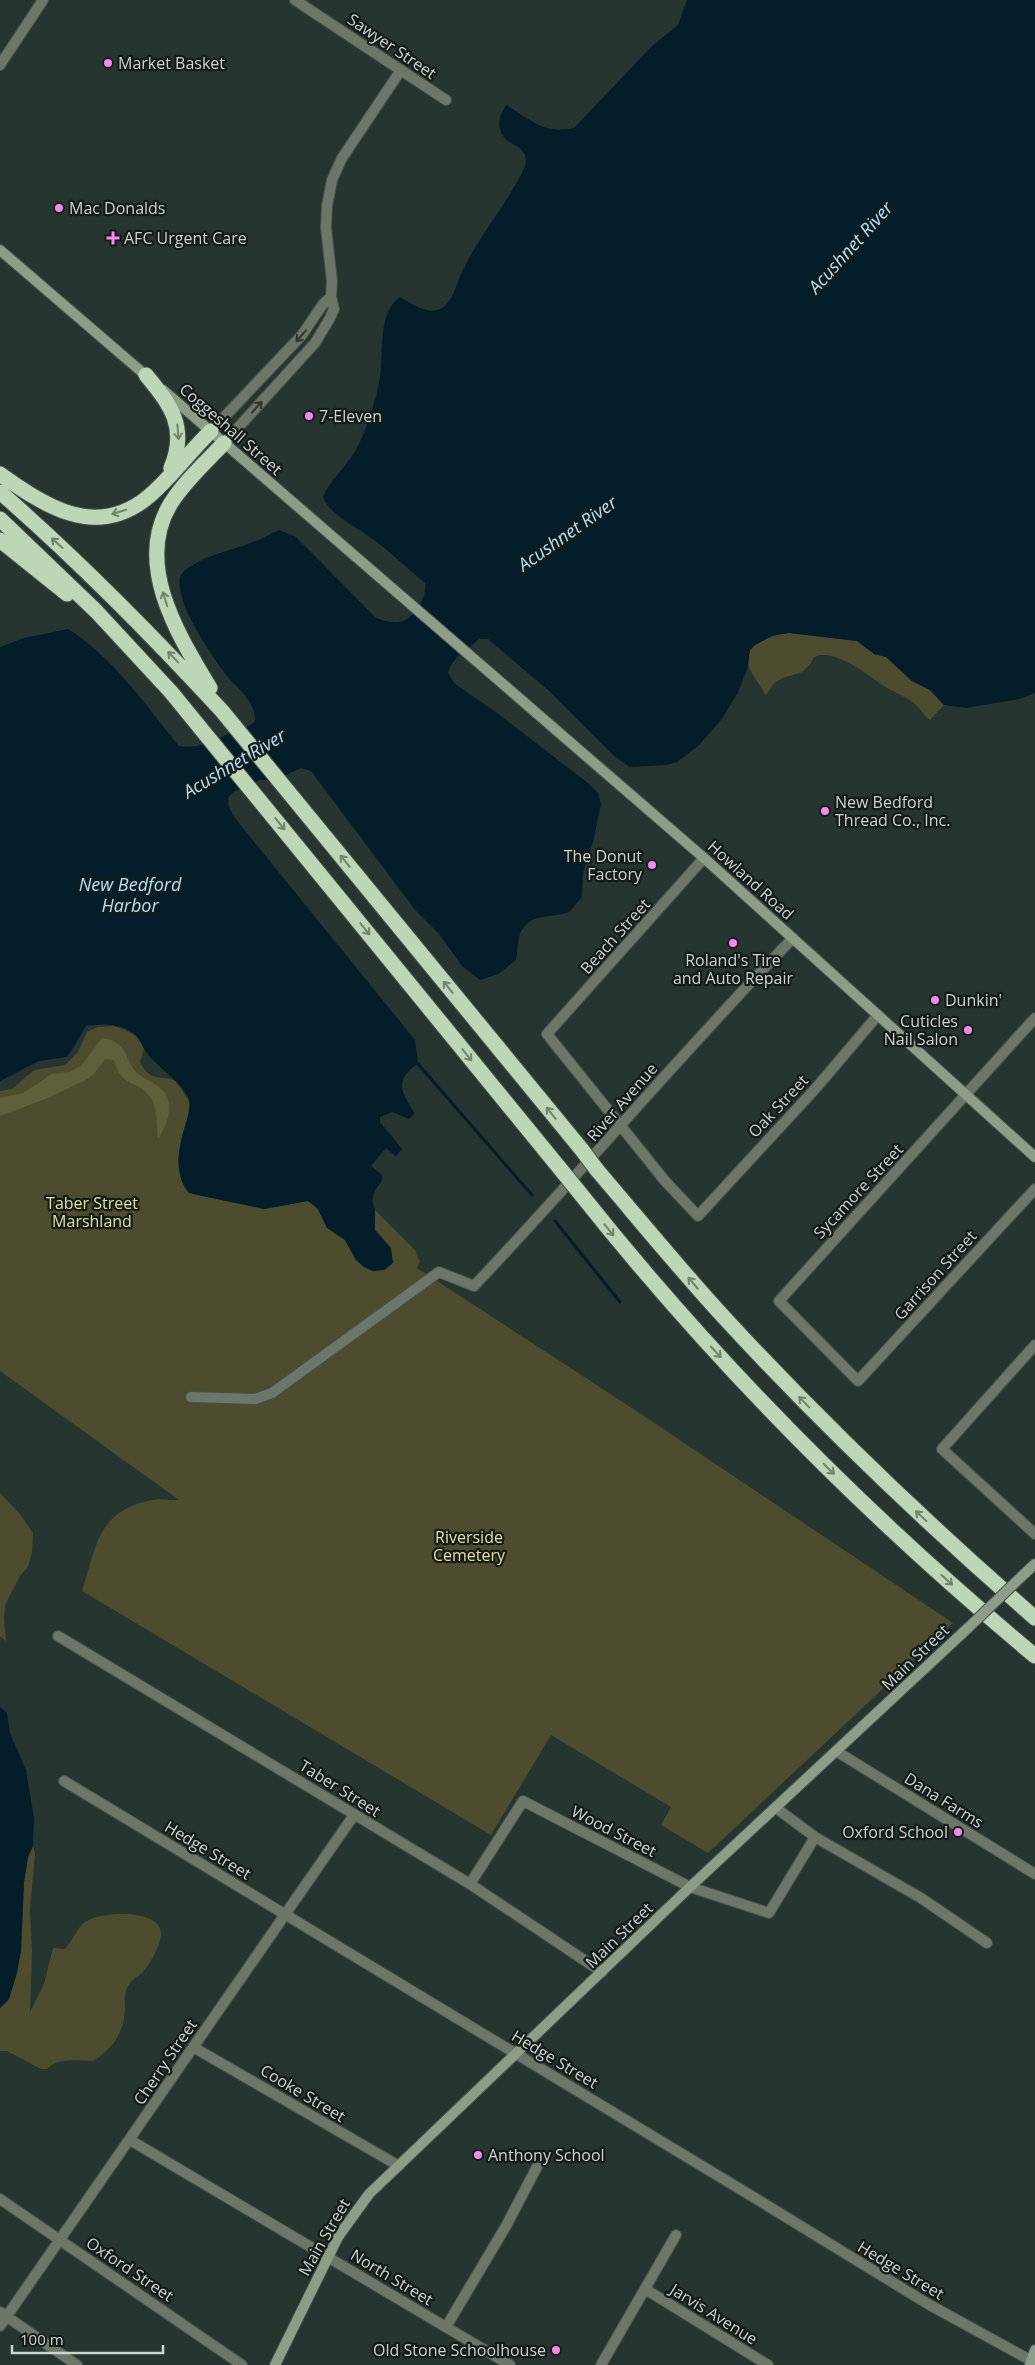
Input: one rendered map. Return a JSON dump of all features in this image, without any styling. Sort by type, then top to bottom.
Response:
[{"type":"highway","points":[[146,375],[171,410],[179,432],[173,463],[159,486]]},
{"type":"highway","points":[[0,474],[45,504],[64,512],[87,517],[104,516],[127,510],[148,497],[211,431]]},
{"type":"highway","points":[[224,443],[182,489],[168,510],[159,535],[158,564],[163,594],[174,623],[229,719]]},
{"type":"highway","points":[[0,492],[122,605],[229,719],[598,1170],[703,1295],[828,1426],[913,1509],[1035,1618]]},
{"type":"highway","points":[[0,518],[76,591],[147,664],[259,798],[637,1265],[718,1356],[782,1422],[909,1546],[1035,1656]]},
{"type":"highway","points":[[0,540],[78,603],[147,664]]},
{"type":"main road","name":"Coggeshall Street","points":[[0,250],[443,631]]},
{"type":"main road","name":"Howland Road","points":[[443,631],[704,858],[1035,1157]]},
{"type":"main road","name":"Main Street","points":[[275,2365],[328,2257],[355,2210],[398,2166],[690,1887],[1035,1564]]},
{"type":"main road","points":[[1031,2363],[1035,2350]]},
{"type":"street","points":[[0,65],[43,0]]},
{"type":"street","name":"Sawyer Street","points":[[295,0],[446,100]]},
{"type":"street","points":[[224,443],[321,335],[334,310],[330,297],[332,281],[326,228],[327,206],[332,180],[342,158],[400,70]]},
{"type":"street","points":[[211,431],[296,342],[330,297]]},
{"type":"street","name":"Beach Street","points":[[622,1125],[547,1034],[704,858]]},
{"type":"street","name":"River Avenue","points":[[191,1397],[255,1398],[272,1393],[439,1272],[474,1286],[622,1125],[721,1012],[793,938]]},
{"type":"street","name":"Oak Street","points":[[622,1125],[666,1181],[698,1216],[816,1088],[878,1015]]},
{"type":"street","name":"Sycamore Street","points":[[858,1380],[778,1301],[1034,1022]]},
{"type":"street","name":"Garrison Street","points":[[858,1380],[1035,1189]]},
{"type":"street","points":[[1035,1345],[942,1449],[1035,1534]]},
{"type":"street","name":"Taber Street","points":[[58,1636],[470,1884],[602,1972]]},
{"type":"street","name":"Dana Farms","points":[[836,1751],[1035,1874]]},
{"type":"street","name":"Hedge Street","points":[[64,1781],[928,2304],[1031,2363]]},
{"type":"street","name":"Wood Street","points":[[470,1884],[523,1801],[690,1887],[769,1913],[815,1837]]},
{"type":"street","points":[[776,1808],[815,1837],[921,1898],[987,1943]]},
{"type":"street","name":"Cherry Street","points":[[0,2326],[3,2314],[60,2240],[354,1815]]},
{"type":"street","name":"Cooke Street","points":[[192,2047],[398,2166]]},
{"type":"street","name":"North Street","points":[[130,2140],[510,2365]]},
{"type":"street","points":[[446,2327],[506,2226],[538,2165]]},
{"type":"street","name":"Oxford Street","points":[[0,2199],[242,2365]]},
{"type":"street","points":[[601,2365],[676,2235]]},
{"type":"street","name":"Jarvis Avenue","points":[[645,2289],[768,2365]]},
{"type":"street","points":[[3,2314],[77,2365]]},
{"type":"green space","points":[[789,633],[857,641],[874,654],[886,657],[912,681],[930,690],[944,705],[930,720],[914,703],[884,686],[860,669],[841,659],[822,655],[814,657],[810,664],[801,672],[776,682],[766,695],[749,667],[747,658],[749,651],[767,638]]},
{"type":"green space","name":"Riverside Cemetery","points":[[113,1026],[127,1031],[142,1044],[144,1049],[140,1062],[148,1073],[156,1077],[176,1081],[189,1101],[189,1116],[182,1135],[178,1161],[192,1194],[264,1209],[308,1201],[318,1209],[327,1228],[345,1240],[356,1260],[391,1248],[375,1230],[375,1210],[415,1250],[420,1262],[417,1268],[635,1410],[953,1623],[708,1853],[661,1825],[671,1807],[551,1735],[491,1835],[82,1591],[96,1545],[110,1521],[120,1512],[134,1505],[155,1499],[179,1500],[0,1371],[0,1091],[12,1089],[34,1070],[65,1065],[78,1052],[87,1032],[98,1027]]},
{"type":"green space","points":[[0,1493],[20,1514],[33,1533],[32,1552],[28,1567],[20,1576],[5,1605],[6,1641],[0,1637]]},
{"type":"green space","points":[[33,1846],[35,1853],[30,1910],[32,1952],[30,2012],[44,1984],[53,1948],[65,1949],[85,1922],[106,1915],[129,1914],[150,1919],[158,1925],[161,1932],[158,1948],[152,1959],[127,1989],[122,2025],[112,2045],[93,2061],[63,2061],[47,2069],[41,2069],[7,2051],[0,2051],[0,2008],[9,1999],[21,1950],[24,1882],[28,1857]]},
{"type":"shaded area","points":[[102,1038],[121,1046],[136,1072],[156,1085],[168,1099],[168,1119],[158,1139],[154,1103],[147,1093],[122,1076],[117,1070],[114,1060],[105,1059],[94,1074],[86,1080],[48,1098],[0,1116],[0,1098],[23,1093],[52,1074],[69,1072],[82,1065]]},
{"type":"water","points":[[687,0],[1035,0],[1035,693],[1019,699],[966,708],[944,705],[930,690],[912,681],[886,657],[874,654],[857,641],[789,633],[774,635],[755,645],[750,650],[748,667],[738,692],[722,719],[698,746],[677,762],[666,765],[630,767],[614,756],[548,690],[488,639],[479,639],[456,658],[450,668],[448,673],[455,684],[493,710],[588,783],[598,793],[601,804],[593,842],[583,873],[582,897],[569,912],[540,917],[528,923],[519,937],[516,960],[498,974],[480,980],[462,966],[440,935],[416,911],[311,771],[301,768],[275,780],[260,780],[235,791],[229,796],[228,805],[234,817],[415,1040],[418,1064],[405,1075],[402,1087],[406,1099],[415,1113],[409,1119],[392,1112],[380,1117],[380,1122],[402,1149],[382,1174],[382,1181],[375,1190],[372,1201],[375,1210],[375,1230],[391,1248],[393,1263],[384,1270],[373,1271],[364,1267],[356,1260],[345,1240],[327,1228],[318,1209],[308,1201],[264,1209],[189,1193],[181,1179],[179,1154],[189,1112],[189,1100],[182,1088],[150,1057],[138,1038],[130,1031],[108,1025],[86,1026],[66,1057],[39,1061],[0,1081],[0,647],[24,638],[68,629],[84,640],[114,668],[179,746],[191,747],[215,740],[248,726],[255,721],[255,714],[250,702],[212,656],[185,607],[180,592],[180,579],[185,570],[193,565],[208,557],[252,542],[279,530],[296,537],[376,618],[396,622],[408,619],[423,599],[425,583],[381,545],[338,516],[323,497],[329,485],[354,453],[363,436],[380,377],[383,334],[388,313],[400,297],[421,308],[432,311],[442,308],[450,300],[472,253],[515,186],[525,166],[526,160],[523,152],[506,139],[501,131],[500,117],[507,105],[531,121],[546,128],[574,128],[652,46],[678,25]]},
{"type":"water","points":[[0,1707],[7,1713],[10,1733],[26,1770],[34,1818],[33,1846],[28,1857],[24,1882],[21,1951],[9,1999],[0,2008]]},
{"type":"pier","points":[[386,1148],[397,1157],[382,1175],[371,1166]]},
{"type":"waterway","points":[[418,1064],[532,1195]]},
{"type":"waterway","points":[[555,1221],[620,1302]]},
{"type":"place","name":"Market Basket","points":[[108,63]]},
{"type":"place","name":"Mac Donalds","points":[[59,208]]},
{"type":"place","name":"AFC Urgent Care","points":[[113,238]]},
{"type":"place","name":"7-Eleven","points":[[309,416]]},
{"type":"place","name":"New Bedford Thread Co., Inc.","points":[[825,811]]},
{"type":"place","name":"The Donut Factory","points":[[652,865]]},
{"type":"place","name":"Roland's Tire and Auto Repair","points":[[733,943]]},
{"type":"place","name":"Dunkin'","points":[[935,1000]]},
{"type":"place","name":"Cuticles Nail Salon","points":[[968,1030]]},
{"type":"place","name":"Oxford School","points":[[958,1832]]},
{"type":"place","name":"Anthony School","points":[[478,2155]]},
{"type":"place","name":"Old Stone Schoolhouse","points":[[556,2350]]},
{"type":"water label","name":"Acushnet River","points":[[850,247]]},
{"type":"water label","name":"Acushnet River","points":[[567,533]]},
{"type":"water label","name":"Acushnet River","points":[[234,763]]},
{"type":"water label","name":"New Bedford Harbor","points":[[130,894]]},
{"type":"park label","name":"Taber Street Marshland","points":[[92,1212]]}]
